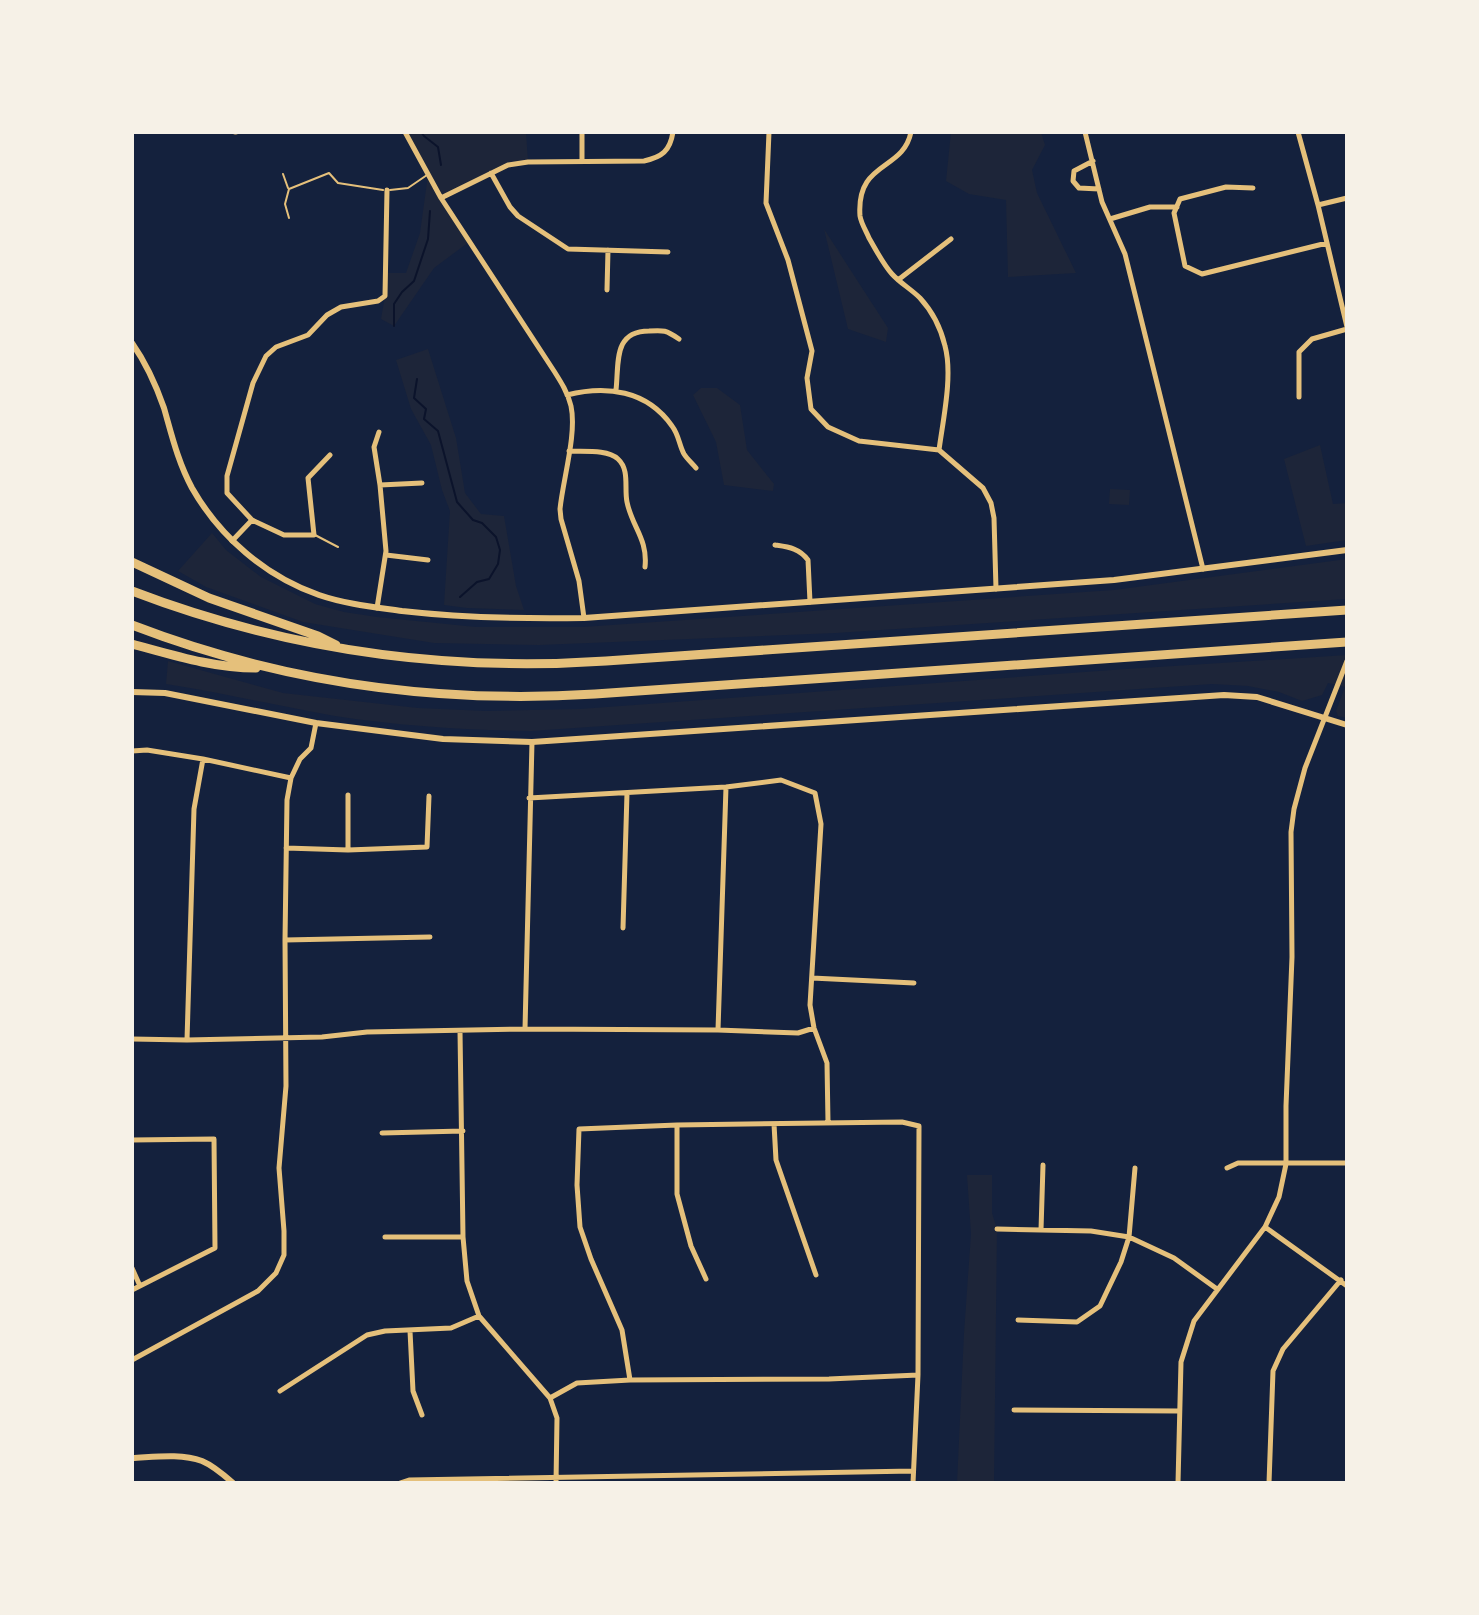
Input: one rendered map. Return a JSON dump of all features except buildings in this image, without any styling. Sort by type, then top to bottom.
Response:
[{"type":"highway","points":[[132,562],[209,598],[318,636],[349,651]]},
{"type":"highway","points":[[132,591],[232,625],[300,642],[399,658],[463,663],[561,664],[1347,610]]},
{"type":"highway","points":[[132,625],[271,668],[342,682],[405,691],[549,697],[1347,642]]},
{"type":"highway","points":[[132,644],[214,665],[271,668]]},
{"type":"street","points":[[405,132],[441,198],[567,395],[573,423],[561,496],[561,519],[579,581],[584,618]]},
{"type":"street","points":[[582,132],[582,160]]},
{"type":"street","points":[[441,198],[508,165],[582,160],[644,161],[660,157],[669,148],[673,132]]},
{"type":"street","points":[[769,132],[766,203],[788,260],[812,351],[807,378],[811,409],[828,427],[859,441],[939,450],[983,488],[994,518],[996,589]]},
{"type":"street","points":[[911,132],[900,154],[877,169],[862,188],[860,218],[889,272],[920,298],[931,312],[945,346],[948,370],[939,450]]},
{"type":"street","points":[[1085,132],[1099,189],[1125,254],[1203,570]]},
{"type":"street","points":[[1298,132],[1347,328],[1312,339],[1299,352],[1299,397]]},
{"type":"street","points":[[1093,161],[1074,171],[1073,181],[1079,188],[1099,189]]},
{"type":"street","points":[[491,173],[518,216],[568,249],[668,252]]},
{"type":"street","points":[[1253,188],[1226,187],[1180,199],[1174,213],[1185,266],[1202,274],[1327,243]]},
{"type":"street","points":[[330,455],[308,478],[314,535],[284,535],[252,520],[227,493],[227,476],[253,383],[266,356],[276,347],[308,335],[327,315],[341,307],[378,301],[385,296],[387,190]]},
{"type":"street","points":[[1318,205],[1347,198]]},
{"type":"street","points":[[1110,219],[1150,207],[1177,207]]},
{"type":"street","points":[[898,280],[951,239]]},
{"type":"street","points":[[607,290],[608,250]]},
{"type":"street","points":[[1337,285],[1347,282]]},
{"type":"street","points":[[616,390],[620,349],[626,337],[637,331],[667,330],[679,339]]},
{"type":"street","points":[[132,343],[155,384],[180,463],[190,484],[210,516],[232,541],[290,583],[332,599],[377,608],[478,618],[584,618],[1136,578],[1347,550]]},
{"type":"street","points":[[567,395],[588,389],[616,390],[643,399],[672,426],[685,455],[696,468]]},
{"type":"street","points":[[377,608],[386,555],[374,447],[379,432]]},
{"type":"street","points":[[569,451],[605,453],[618,459],[625,472],[627,502],[647,552],[645,567]]},
{"type":"street","points":[[380,485],[422,483]]},
{"type":"street","points":[[232,541],[252,520]]},
{"type":"street","points":[[775,545],[798,550],[808,560],[810,602]]},
{"type":"street","points":[[386,555],[428,560]]},
{"type":"street","points":[[1178,1483],[1181,1362],[1194,1321],[1265,1227],[1279,1197],[1286,1164],[1292,957],[1291,832],[1298,790],[1347,661]]},
{"type":"street","points":[[132,692],[165,693],[316,723],[443,739],[532,742],[1224,695],[1257,697],[1347,725]]},
{"type":"street","points":[[132,1360],[258,1291],[276,1273],[284,1255],[279,1168],[286,1086],[287,800],[291,778],[300,759],[311,748],[316,723]]},
{"type":"street","points":[[525,1029],[532,742]]},
{"type":"street","points":[[132,751],[147,750],[203,759],[291,778]]},
{"type":"street","points":[[187,1040],[194,809],[203,759]]},
{"type":"street","points":[[529,798],[726,787],[781,780],[815,793],[821,824],[810,1005],[814,1028],[827,1063],[828,1122]]},
{"type":"street","points":[[718,1030],[726,787]]},
{"type":"street","points":[[623,928],[627,793]]},
{"type":"street","points":[[348,795],[348,850]]},
{"type":"street","points":[[286,848],[348,850],[427,847],[429,796]]},
{"type":"street","points":[[285,940],[430,937]]},
{"type":"street","points":[[812,978],[914,983]]},
{"type":"street","points":[[132,1039],[322,1037],[367,1032],[525,1029],[798,1033],[814,1028]]},
{"type":"street","points":[[460,1031],[463,1237],[467,1281],[479,1316],[550,1398],[557,1418],[556,1480]]},
{"type":"street","points":[[630,1380],[622,1330],[580,1227],[577,1185],[579,1129],[828,1122],[902,1122],[919,1126],[918,1375],[913,1483]]},
{"type":"street","points":[[774,1124],[776,1160],[816,1275]]},
{"type":"street","points":[[677,1125],[677,1194],[691,1246],[706,1279]]},
{"type":"street","points":[[382,1133],[463,1131]]},
{"type":"street","points":[[132,1140],[214,1139],[215,1248],[132,1290]]},
{"type":"street","points":[[1227,1168],[1238,1163],[1347,1163]]},
{"type":"street","points":[[1041,1230],[1043,1165]]},
{"type":"street","points":[[1018,1320],[1077,1322],[1100,1306],[1129,1237],[1135,1168]]},
{"type":"street","points":[[1265,1227],[1347,1286]]},
{"type":"street","points":[[997,1229],[1091,1231],[1129,1237],[1174,1258],[1217,1289]]},
{"type":"street","points":[[385,1237],[463,1237]]},
{"type":"street","points":[[132,1268],[140,1286]]},
{"type":"street","points":[[1269,1483],[1273,1371],[1283,1349],[1341,1280]]},
{"type":"street","points":[[280,1391],[367,1335],[385,1331],[451,1328],[479,1316]]},
{"type":"street","points":[[410,1331],[413,1391],[422,1415]]},
{"type":"street","points":[[550,1398],[577,1383],[918,1375]]},
{"type":"street","points":[[1014,1410],[1179,1411]]},
{"type":"street","points":[[132,1458],[176,1457],[203,1461],[233,1483]]},
{"type":"street","points":[[400,1483],[409,1480],[556,1480],[913,1471]]},
{"type":"lane","points":[[289,189],[329,173],[338,183],[387,190],[408,188],[428,175]]},
{"type":"lane","points":[[283,174],[289,189],[285,204],[289,218]]},
{"type":"lane","points":[[314,535],[338,547]]},
{"type":"shaded area","points":[[405,132],[526,132],[528,162],[508,165],[441,198],[469,242],[434,268],[394,326],[381,319],[385,273],[406,273],[420,233],[428,175]]},
{"type":"shaded area","points":[[951,132],[1041,132],[1045,145],[1032,170],[1037,193],[1076,273],[1008,277],[1006,200],[969,194],[946,181]]},
{"type":"shaded area","points":[[824,229],[888,328],[886,342],[848,329]]},
{"type":"shaded area","points":[[428,349],[456,438],[465,493],[481,514],[504,516],[516,586],[524,610],[444,605],[450,511],[431,445],[411,409],[396,360]]},
{"type":"shaded area","points":[[701,388],[717,388],[740,405],[747,450],[774,484],[773,491],[724,485],[716,442],[693,395]]},
{"type":"shaded area","points":[[1320,445],[1333,504],[1347,503],[1347,540],[1306,546],[1284,459]]},
{"type":"shaded area","points":[[1110,489],[1130,490],[1129,505],[1109,504]]},
{"type":"shaded area","points":[[212,533],[226,550],[261,577],[315,604],[377,617],[476,627],[583,627],[1114,590],[1347,559],[1347,599],[836,633],[539,645],[434,643],[303,622],[206,587],[178,571]]},
{"type":"shaded area","points":[[1347,655],[1347,718],[1338,716],[1336,711],[1345,687],[1328,683],[1322,695],[1302,701],[1279,692],[1248,686],[1212,684],[531,731],[433,727],[335,716],[166,684],[168,661],[283,693],[418,708],[486,711],[580,709]]},
{"type":"shaded area","points":[[967,1175],[992,1175],[992,1213],[997,1229],[994,1483],[957,1483],[971,1234]]},
{"type":"waterway","points":[[421,132],[438,147],[441,165]]},
{"type":"waterway","points":[[394,326],[394,304],[414,281],[428,239],[430,211]]},
{"type":"waterway","points":[[417,379],[414,398],[426,409],[424,419],[438,431],[457,502],[473,520],[482,523],[496,537],[500,550],[498,564],[489,579],[477,582],[460,597]]}]
